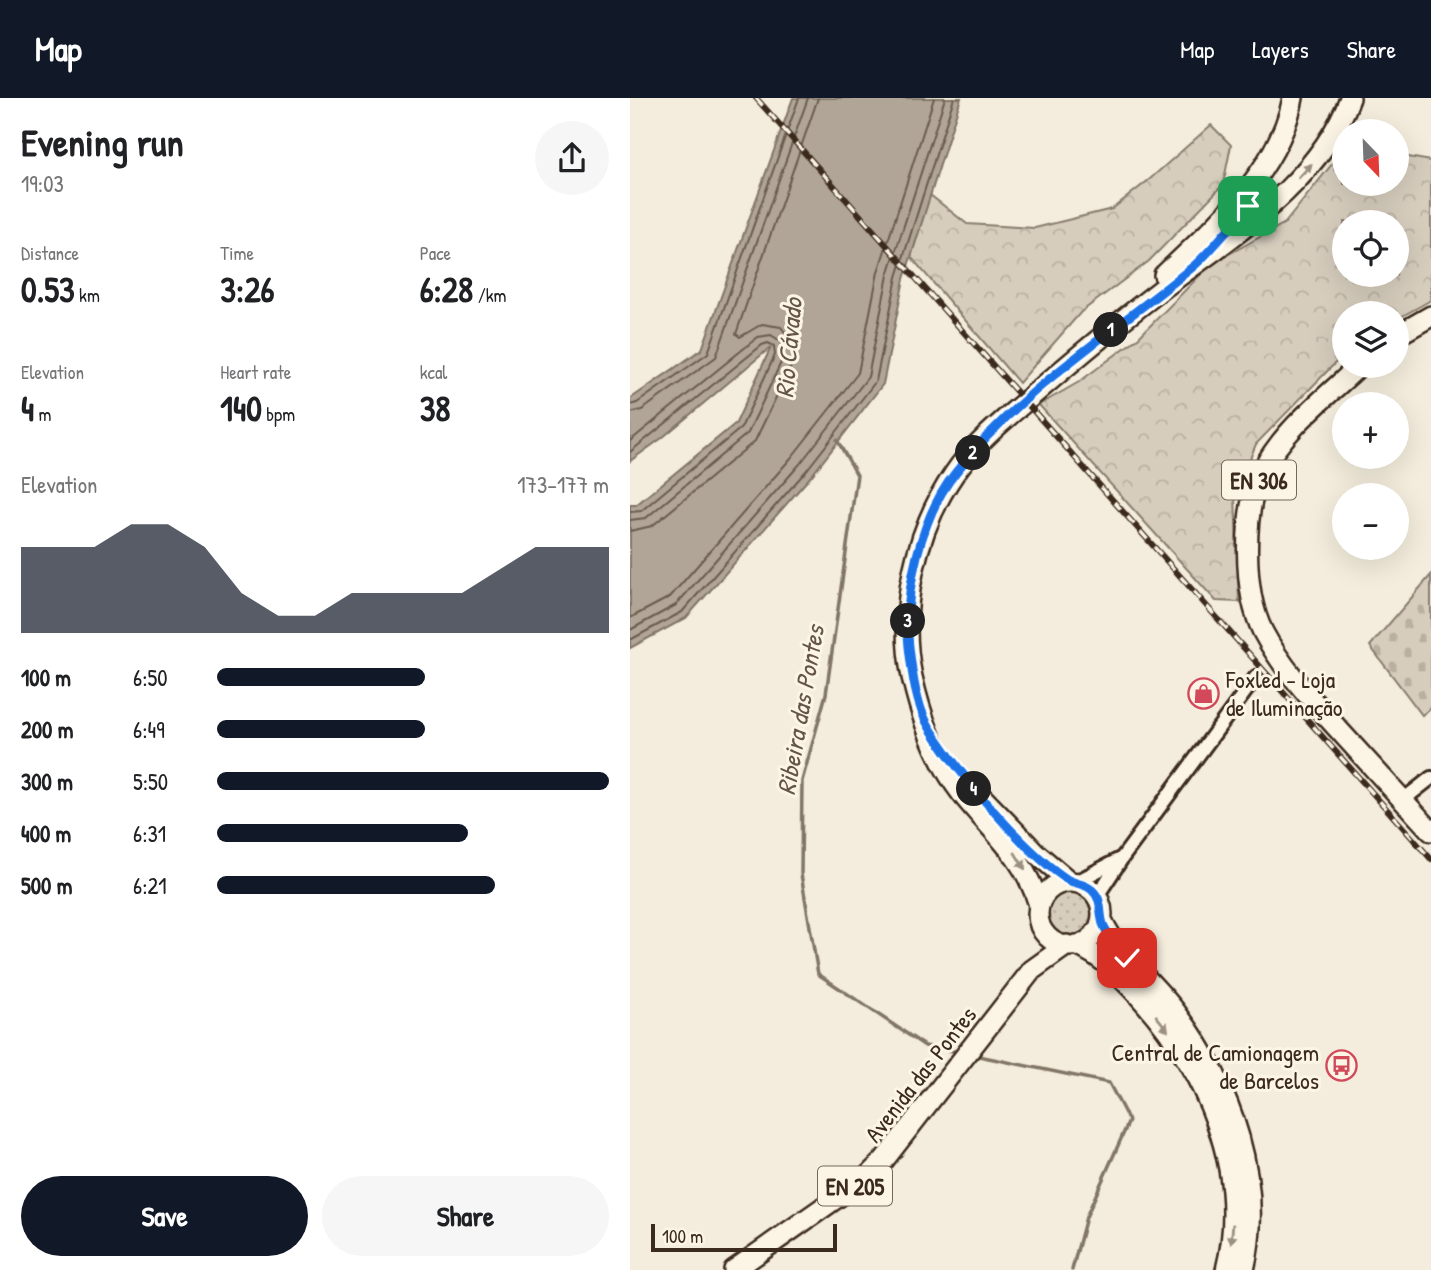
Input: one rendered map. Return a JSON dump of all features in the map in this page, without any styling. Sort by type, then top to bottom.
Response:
[{"type":"main road","points":[[1093,344],[1237,202],[1264,166],[1293,98]]},
{"type":"main road","points":[[1197,263],[1248,206],[1282,155],[1305,98]]},
{"type":"main road","points":[[1226,1270],[1234,1217],[1227,1159],[1199,1077],[1164,1024],[1131,988],[1092,952],[1050,938],[1027,873],[1015,853],[961,793],[947,771],[912,677],[907,629],[912,578],[927,525],[954,474],[994,429],[1093,344],[1221,247],[1310,166],[1339,124],[1350,98]]},
{"type":"main road","points":[[1409,329],[1431,316]]},
{"type":"main road","name":"EN 306","points":[[1347,378],[1275,451],[1255,489],[1247,534],[1251,586],[1262,630],[1280,659],[1309,696],[1431,831]]},
{"type":"main road","points":[[928,725],[970,784],[1037,854],[1073,882],[1097,896],[1102,920],[1127,958],[1178,1014],[1214,1070],[1246,1165],[1250,1202],[1244,1270]]},
{"type":"main road","points":[[1040,914],[1049,890],[1073,882]]},
{"type":"main road","name":"Avenida das Pontes","points":[[1032,970],[1040,914]]},
{"type":"main road","name":"EN 205","points":[[1071,945],[1093,936],[1102,920]]},
{"type":"main road","name":"Avenida das Pontes","points":[[734,1270],[868,1176],[1032,970],[1071,945]]},
{"type":"street","points":[[1097,896],[1256,677]]},
{"type":"street","points":[[1403,800],[1431,778]]},
{"type":"street","points":[[1073,882],[1122,858]]},
{"type":"green space","points":[[1211,125],[1231,145],[1223,185],[1149,261],[1081,312],[1019,383],[911,257],[930,195],[967,224],[1035,228],[1112,209]]},
{"type":"green space","points":[[1409,157],[1431,161],[1431,300],[1409,312],[1409,301],[1332,301],[1332,366],[1256,444],[1235,495],[1239,602],[1216,601],[1039,405],[1079,382],[1138,338],[1211,264],[1285,223],[1332,164],[1332,196],[1409,196]]},
{"type":"green space","points":[[1431,575],[1431,708],[1422,715],[1370,646]]},
{"type":"green space","points":[[1069,892],[1085,898],[1091,914],[1085,930],[1069,936],[1053,930],[1047,914],[1053,898]]},
{"type":"water","name":"Rio Cávado","points":[[793,98],[961,98],[904,279],[883,384],[812,475],[686,618],[630,648],[630,505],[636,505],[736,423],[771,347],[662,438],[630,461],[630,399],[702,349]]},
{"type":"waterway","name":"Ribeira das Pontes","points":[[837,440],[857,475],[826,694],[802,781],[801,874],[818,974],[925,1046],[959,1052]]},
{"type":"waterway","name":"Ribeira das Pontes","points":[[974,1055],[1109,1083],[1129,1121],[1086,1217],[1072,1270]]},
{"type":"railway","points":[[756,98],[1431,859]]},
{"type":"place","name":"Foxled - Loja de Iluminação","points":[[1203,693]]},
{"type":"place","name":"Central de Camionagem de Barcelos","points":[[1342,1066]]},
{"type":"route","points":[[1127,958],[1108,934],[1097,896],[1083,884],[1070,882],[1037,854],[970,784],[928,725],[912,677],[907,629],[912,578],[927,525],[954,474],[994,429],[1093,344],[1197,263],[1248,206]]}]
